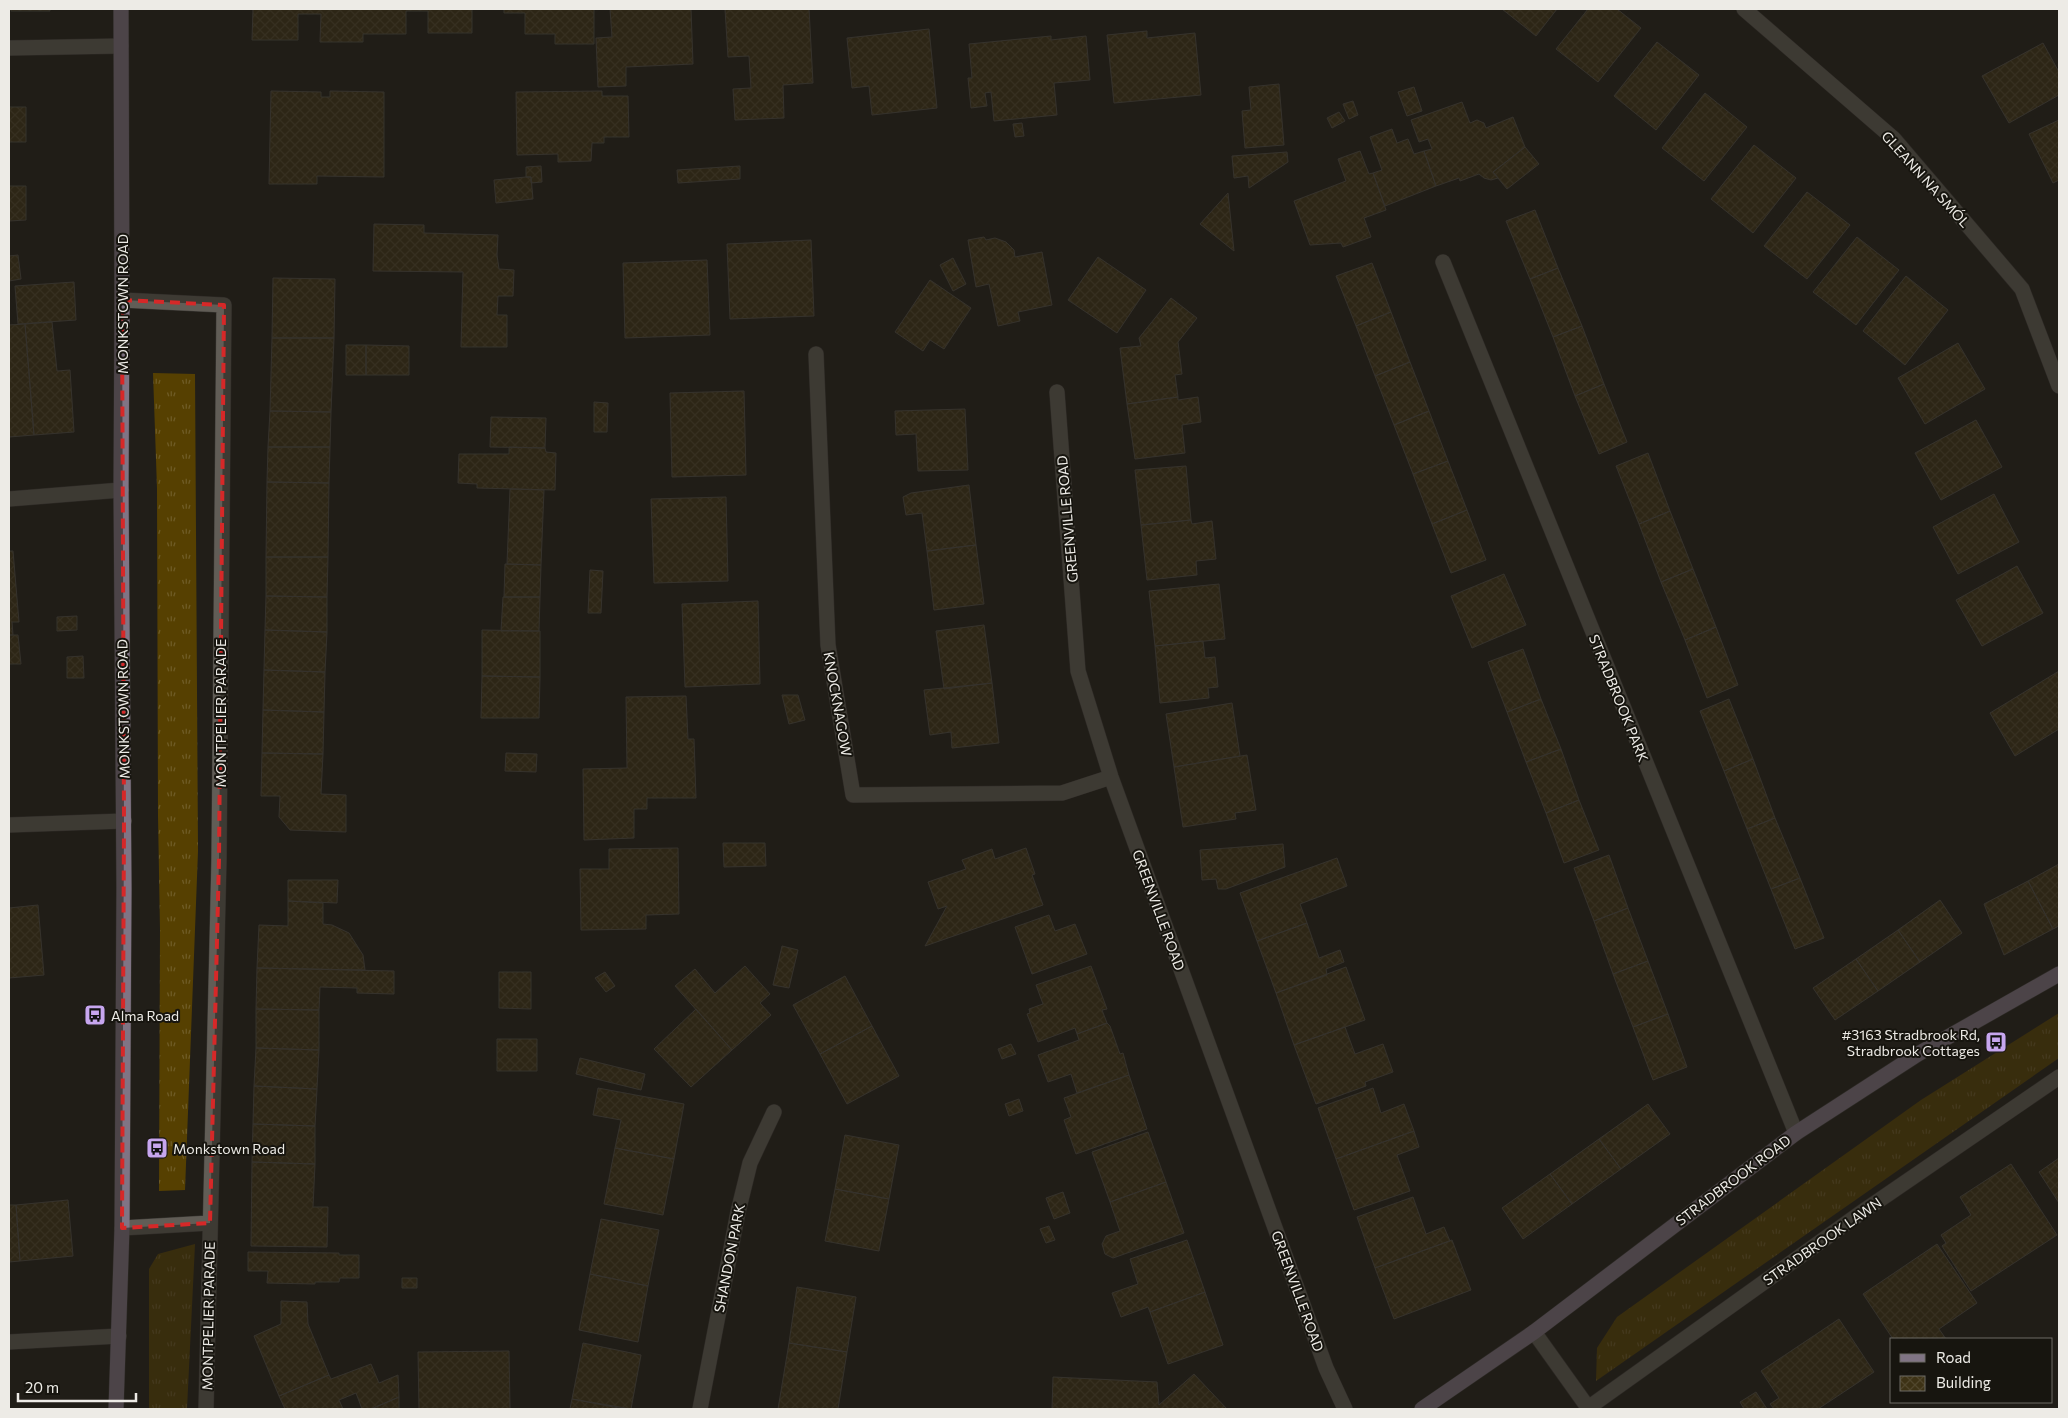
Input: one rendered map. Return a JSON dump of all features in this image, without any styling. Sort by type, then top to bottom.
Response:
[{"type":"main road","name":"MONKSTOWN ROAD","points":[[116,1409],[120,1336],[122,1228],[124,821],[121,490],[121,9]]},
{"type":"main road","name":"STRADBROOK ROAD","points":[[1422,1409],[1534,1332],[1796,1133],[1918,1054],[2059,974]]},
{"type":"street","name":"GLEANN NA SMÓL","points":[[1744,9],[1894,139],[2022,289],[2059,386]]},
{"type":"street","points":[[9,48],[121,46]]},
{"type":"street","name":"STRADBROOK PARK","points":[[1443,262],[1796,1133]]},
{"type":"street","name":"MONTPELIER PARADE","points":[[122,300],[224,305],[219,859],[206,1409]]},
{"type":"street","name":"KNOCKNAGOW","points":[[816,354],[828,644],[853,795],[1062,793],[1111,777]]},
{"type":"street","name":"GREENVILLE ROAD","points":[[1057,392],[1078,671],[1111,777],[1323,1358],[1345,1409]]},
{"type":"street","points":[[9,499],[121,490]]},
{"type":"street","points":[[9,825],[124,821]]},
{"type":"street","name":"STRADBROOK LAWN","points":[[1534,1332],[1588,1409],[1862,1212],[2059,1077]]},
{"type":"street","name":"SHANDON PARK","points":[[700,1409],[738,1212],[750,1163],[774,1112]]},
{"type":"street","name":"MONTPELIER PARADE","points":[[122,1228],[210,1223]]},
{"type":"street","points":[[9,1342],[120,1336]]},
{"type":"highlighted area","points":[[122,300],[224,305],[219,859],[210,1223],[122,1228],[124,821]]},
{"type":"green space","points":[[153,373],[195,374],[198,851],[185,1190],[159,1191],[160,930],[157,488]]},
{"type":"green space","points":[[2059,1013],[2059,1058],[1596,1381],[1597,1348],[1617,1317],[1921,1100]]},
{"type":"green space","points":[[195,1244],[187,1409],[149,1409],[149,1269],[158,1254]]},
{"type":"building","points":[[11,9],[50,9],[50,11],[11,11]]},
{"type":"building","points":[[253,9],[472,9],[472,33],[428,33],[428,11],[406,11],[406,34],[363,34],[363,42],[320,42],[321,14],[298,14],[298,40],[252,40]]},
{"type":"building","points":[[504,9],[594,9],[594,44],[555,44],[555,34],[525,34],[525,13],[504,13]]},
{"type":"building","points":[[610,9],[691,9],[693,64],[626,67],[626,86],[598,87],[596,38],[612,37]]},
{"type":"building","points":[[725,9],[809,9],[813,83],[783,85],[784,118],[735,120],[733,89],[751,88],[749,56],[728,57]]},
{"type":"building","points":[[1502,9],[1557,9],[1536,36]]},
{"type":"building","points":[[1588,9],[1617,9],[1641,28],[1598,82],[1556,49]]},
{"type":"building","points":[[929,29],[937,108],[872,115],[869,86],[852,88],[847,38]]},
{"type":"building","points":[[1147,31],[1147,38],[1195,33],[1201,95],[1114,103],[1107,35]]},
{"type":"building","points":[[1051,36],[1051,40],[1086,36],[1090,80],[1054,83],[1057,115],[994,121],[991,92],[985,93],[987,106],[971,108],[968,78],[972,78],[969,44]]},
{"type":"building","points":[[1657,42],[1699,75],[1656,130],[1614,96]]},
{"type":"building","points":[[2043,43],[2059,72],[2059,95],[2009,123],[1982,76]]},
{"type":"building","points":[[1279,84],[1284,145],[1245,148],[1242,111],[1251,110],[1249,87]]},
{"type":"building","points":[[1414,87],[1422,111],[1407,116],[1398,92]]},
{"type":"building","points":[[271,91],[321,92],[321,97],[330,97],[330,91],[384,92],[384,177],[317,176],[317,184],[269,184]]},
{"type":"building","points":[[602,91],[602,96],[628,96],[629,137],[604,137],[604,143],[592,143],[591,161],[558,162],[558,154],[517,155],[516,92]]},
{"type":"building","points":[[1705,93],[1747,127],[1704,181],[1662,148]]},
{"type":"building","points":[[1353,101],[1358,115],[1349,119],[1343,104]]},
{"type":"building","points":[[1462,102],[1470,123],[1477,120],[1484,123],[1486,128],[1513,117],[1525,147],[1493,172],[1498,178],[1491,180],[1479,174],[1460,181],[1459,178],[1436,186],[1424,151],[1432,149],[1428,139],[1419,142],[1411,120]]},
{"type":"building","points":[[9,107],[26,107],[26,142],[9,142]]},
{"type":"building","points":[[1339,112],[1345,121],[1332,128],[1327,118]]},
{"type":"building","points":[[2059,120],[2059,180],[2053,183],[2029,134]]},
{"type":"building","points":[[1022,123],[1024,136],[1015,137],[1013,124]]},
{"type":"building","points":[[1392,129],[1397,143],[1408,139],[1414,154],[1424,151],[1436,186],[1385,206],[1373,173],[1382,170],[1370,137]]},
{"type":"building","points":[[1754,145],[1796,178],[1753,233],[1711,199]]},
{"type":"building","points":[[1525,147],[1539,164],[1507,189],[1493,172]]},
{"type":"building","points":[[1360,151],[1369,174],[1373,173],[1386,210],[1364,218],[1371,237],[1343,247],[1341,243],[1310,245],[1294,201],[1346,181],[1338,159]]},
{"type":"building","points":[[1287,152],[1288,162],[1249,188],[1248,176],[1234,178],[1232,156]]},
{"type":"building","points":[[541,166],[542,182],[531,183],[531,177],[526,177],[526,167]]},
{"type":"building","points":[[740,166],[740,179],[678,183],[677,170]]},
{"type":"building","points":[[531,177],[533,199],[496,203],[494,180]]},
{"type":"building","points":[[9,186],[26,186],[26,220],[9,221]]},
{"type":"building","points":[[1807,192],[1850,225],[1807,279],[1764,246]]},
{"type":"building","points":[[1228,193],[1234,251],[1200,224]]},
{"type":"building","points":[[1535,210],[1558,268],[1530,279],[1506,221]]},
{"type":"building","points":[[374,224],[424,225],[424,233],[498,235],[497,255],[499,269],[514,270],[513,296],[498,296],[497,315],[507,315],[507,347],[461,347],[463,272],[373,271]]},
{"type":"building","points":[[984,237],[986,240],[995,238],[1006,242],[1014,250],[1015,257],[1042,252],[1052,305],[1018,312],[1020,321],[998,326],[989,284],[976,287],[968,240]]},
{"type":"building","points":[[1857,237],[1899,270],[1856,325],[1813,292]]},
{"type":"building","points":[[811,240],[814,316],[730,319],[727,244]]},
{"type":"building","points":[[18,255],[21,279],[9,281],[9,256]]},
{"type":"building","points":[[1098,257],[1146,290],[1117,333],[1068,300]]},
{"type":"building","points":[[953,258],[966,284],[953,291],[940,265]]},
{"type":"building","points":[[707,260],[710,335],[625,338],[623,263]]},
{"type":"building","points":[[1372,263],[1391,312],[1356,326],[1336,276]]},
{"type":"building","points":[[1558,268],[1582,326],[1553,337],[1530,279]]},
{"type":"building","points":[[1906,276],[1948,310],[1905,365],[1863,331]]},
{"type":"building","points":[[273,278],[335,279],[334,338],[272,338]]},
{"type":"building","points":[[930,280],[971,308],[944,349],[930,340],[923,351],[895,332]]},
{"type":"building","points":[[74,282],[76,320],[18,324],[15,286]]},
{"type":"building","points":[[1171,298],[1197,318],[1178,342],[1182,374],[1175,375],[1178,397],[1127,404],[1120,348],[1141,346],[1139,338]]},
{"type":"building","points":[[1391,312],[1410,362],[1375,376],[1356,326]]},
{"type":"building","points":[[52,322],[57,371],[70,370],[74,432],[34,435],[25,324]]},
{"type":"building","points":[[25,324],[34,435],[9,437],[9,325]]},
{"type":"building","points":[[1582,326],[1604,384],[1575,396],[1553,337]]},
{"type":"building","points":[[272,338],[334,338],[331,412],[270,411]]},
{"type":"building","points":[[1958,343],[1985,389],[1925,424],[1898,378]]},
{"type":"building","points":[[346,345],[366,345],[366,375],[346,375]]},
{"type":"building","points":[[366,345],[409,346],[409,375],[366,375]]},
{"type":"building","points":[[1410,362],[1429,411],[1394,425],[1375,376]]},
{"type":"building","points":[[1604,384],[1627,442],[1599,454],[1575,396]]},
{"type":"building","points":[[744,391],[746,475],[672,477],[670,393]]},
{"type":"building","points":[[1178,397],[1178,400],[1198,397],[1201,422],[1182,425],[1185,453],[1135,459],[1127,404]]},
{"type":"building","points":[[594,402],[608,403],[607,432],[594,432]]},
{"type":"building","points":[[965,409],[968,470],[918,471],[916,434],[896,435],[895,411]]},
{"type":"building","points":[[270,411],[331,412],[330,447],[268,447]]},
{"type":"building","points":[[1429,411],[1448,461],[1413,474],[1394,425]]},
{"type":"building","points":[[491,417],[546,418],[545,448],[490,447]]},
{"type":"building","points":[[1976,420],[2002,467],[1941,500],[1915,453]]},
{"type":"building","points":[[268,447],[330,447],[329,483],[267,482]]},
{"type":"building","points":[[509,447],[545,448],[546,452],[556,453],[555,490],[477,488],[477,484],[458,483],[459,454],[509,454]]},
{"type":"building","points":[[1648,453],[1670,511],[1639,524],[1616,466]]},
{"type":"building","points":[[1448,461],[1467,510],[1432,524],[1413,474]]},
{"type":"building","points":[[1186,466],[1191,520],[1141,525],[1135,470]]},
{"type":"building","points":[[267,482],[329,483],[328,557],[266,557]]},
{"type":"building","points":[[969,485],[976,545],[927,551],[922,513],[906,515],[903,497],[911,493]]},
{"type":"building","points":[[510,489],[544,490],[541,565],[507,564]]},
{"type":"building","points":[[1994,494],[2019,542],[1958,574],[1933,527]]},
{"type":"building","points":[[726,497],[728,581],[654,583],[651,499]]},
{"type":"building","points":[[1467,510],[1486,560],[1451,573],[1432,524]]},
{"type":"building","points":[[1670,511],[1693,569],[1661,582],[1639,524]]},
{"type":"building","points":[[1191,520],[1192,524],[1212,521],[1216,559],[1196,561],[1197,575],[1147,580],[1141,525]]},
{"type":"building","points":[[976,545],[984,604],[934,610],[927,551]]},
{"type":"building","points":[[9,551],[13,551],[19,622],[12,622],[13,635],[9,635]]},
{"type":"building","points":[[266,557],[328,557],[327,597],[266,596]]},
{"type":"building","points":[[505,564],[541,565],[540,597],[504,597]]},
{"type":"building","points":[[2017,566],[2043,613],[1982,646],[1956,600]]},
{"type":"building","points":[[1693,569],[1716,627],[1685,640],[1661,582]]},
{"type":"building","points":[[590,570],[603,571],[601,613],[588,613]]},
{"type":"building","points":[[1504,574],[1526,625],[1472,648],[1451,596]]},
{"type":"building","points":[[1219,584],[1225,639],[1155,646],[1149,591]]},
{"type":"building","points":[[266,596],[327,597],[327,632],[265,630]]},
{"type":"building","points":[[503,597],[540,597],[539,631],[501,631]]},
{"type":"building","points":[[758,601],[760,684],[685,687],[682,604]]},
{"type":"building","points":[[77,616],[77,630],[57,631],[57,617]]},
{"type":"building","points":[[984,625],[992,683],[944,689],[936,631]]},
{"type":"building","points":[[1716,627],[1738,685],[1707,698],[1685,640]]},
{"type":"building","points":[[265,630],[327,632],[325,672],[264,670]]},
{"type":"building","points":[[482,630],[540,631],[540,677],[482,676]]},
{"type":"building","points":[[9,635],[18,635],[21,664],[9,664]]},
{"type":"building","points":[[1203,641],[1205,658],[1215,657],[1218,687],[1208,688],[1209,698],[1160,703],[1155,646]]},
{"type":"building","points":[[1523,649],[1541,699],[1507,712],[1488,662]]},
{"type":"building","points":[[83,656],[84,678],[67,678],[67,657]]},
{"type":"building","points":[[264,670],[325,672],[324,712],[263,710]]},
{"type":"building","points":[[2059,671],[2059,729],[2015,756],[1990,713]]},
{"type":"building","points":[[482,676],[540,677],[539,718],[481,718]]},
{"type":"building","points":[[992,683],[999,743],[952,748],[951,732],[930,735],[924,690]]},
{"type":"building","points":[[782,695],[798,695],[805,720],[789,724]]},
{"type":"building","points":[[686,696],[688,739],[694,739],[696,798],[647,798],[647,809],[634,809],[634,838],[584,840],[583,769],[627,768],[626,697]]},
{"type":"building","points":[[1541,699],[1561,749],[1526,762],[1507,712]]},
{"type":"building","points":[[1729,699],[1753,759],[1724,771],[1700,711]]},
{"type":"building","points":[[1232,703],[1240,756],[1174,767],[1166,714]]},
{"type":"building","points":[[263,710],[324,712],[323,754],[262,753]]},
{"type":"building","points":[[1561,749],[1579,800],[1546,813],[1526,762]]},
{"type":"building","points":[[262,753],[323,754],[321,794],[346,795],[346,832],[290,830],[279,817],[280,796],[261,796]]},
{"type":"building","points":[[506,753],[537,754],[536,772],[505,771]]},
{"type":"building","points":[[1247,755],[1256,810],[1235,813],[1236,819],[1183,827],[1174,767]]},
{"type":"building","points":[[1753,759],[1775,818],[1747,829],[1724,771]]},
{"type":"building","points":[[1579,800],[1599,850],[1564,863],[1546,813]]},
{"type":"building","points":[[1775,818],[1800,878],[1771,889],[1747,829]]},
{"type":"building","points":[[723,843],[765,843],[766,866],[724,867]]},
{"type":"building","points":[[1283,844],[1285,867],[1226,889],[1218,889],[1216,879],[1202,880],[1200,850]]},
{"type":"building","points":[[678,848],[679,914],[646,915],[646,929],[581,930],[580,869],[609,869],[609,849]]},
{"type":"building","points":[[1026,848],[1035,874],[1032,875],[1043,905],[925,946],[947,906],[938,909],[928,882],[966,869],[962,860],[992,849],[995,859]]},
{"type":"building","points":[[1609,855],[1628,908],[1594,921],[1574,868]]},
{"type":"building","points":[[1337,858],[1347,886],[1300,904],[1307,923],[1257,941],[1240,893]]},
{"type":"building","points":[[2059,864],[2059,926],[2053,929],[2028,881]]},
{"type":"building","points":[[1800,878],[1824,938],[1795,949],[1771,889]]},
{"type":"building","points":[[288,880],[338,880],[337,903],[288,901]]},
{"type":"building","points":[[2028,881],[2053,929],[2004,955],[1984,904]]},
{"type":"building","points":[[1940,900],[1962,933],[1920,962],[1898,930]]},
{"type":"building","points":[[288,901],[323,903],[323,924],[332,925],[349,933],[363,955],[365,970],[257,968],[259,925],[288,926]]},
{"type":"building","points":[[38,905],[44,975],[9,978],[9,908]]},
{"type":"building","points":[[1628,908],[1648,961],[1613,974],[1594,921]]},
{"type":"building","points":[[1049,915],[1055,931],[1075,924],[1087,954],[1032,974],[1015,927]]},
{"type":"building","points":[[1307,923],[1319,958],[1340,950],[1344,962],[1326,969],[1327,975],[1276,993],[1257,941]]},
{"type":"building","points":[[1898,930],[1920,962],[1878,991],[1856,959]]},
{"type":"building","points":[[782,946],[798,950],[789,988],[773,985]]},
{"type":"building","points":[[1856,959],[1878,991],[1835,1020],[1813,988]]},
{"type":"building","points":[[1648,961],[1668,1014],[1633,1027],[1613,974]]},
{"type":"building","points":[[745,966],[770,994],[760,1003],[771,1015],[732,1050],[675,986],[695,969],[715,993]]},
{"type":"building","points":[[1091,966],[1107,1009],[1102,1010],[1107,1023],[1077,1034],[1075,1028],[1038,1042],[1027,1014],[1030,1013],[1029,1009],[1043,1004],[1036,985]]},
{"type":"building","points":[[1346,967],[1365,1020],[1294,1045],[1276,993]]},
{"type":"building","points":[[257,968],[394,971],[394,994],[357,993],[357,988],[320,987],[319,1010],[256,1009]]},
{"type":"building","points":[[499,972],[531,972],[531,1009],[499,1008]]},
{"type":"building","points":[[605,972],[615,986],[606,992],[595,978]]},
{"type":"building","points":[[845,976],[872,1026],[820,1054],[793,1005]]},
{"type":"building","points":[[256,1009],[319,1010],[319,1050],[256,1048]]},
{"type":"building","points":[[696,1009],[732,1050],[691,1087],[654,1049]]},
{"type":"building","points":[[1668,1014],[1687,1067],[1653,1080],[1633,1027]]},
{"type":"building","points":[[1107,1023],[1110,1026],[1120,1054],[1123,1053],[1129,1075],[1077,1093],[1071,1074],[1048,1082],[1038,1055],[1079,1040],[1077,1034]]},
{"type":"building","points":[[872,1026],[899,1076],[847,1104],[820,1054]]},
{"type":"building","points":[[1345,1027],[1355,1054],[1383,1044],[1393,1072],[1365,1082],[1366,1086],[1316,1104],[1294,1045]]},
{"type":"building","points":[[497,1039],[537,1039],[537,1071],[497,1071]]},
{"type":"building","points":[[1011,1044],[1016,1054],[1002,1059],[998,1049]]},
{"type":"building","points":[[256,1048],[319,1050],[317,1089],[254,1086]]},
{"type":"building","points":[[580,1058],[645,1074],[641,1090],[576,1074]]},
{"type":"building","points":[[1129,1075],[1147,1129],[1076,1154],[1064,1120],[1071,1117],[1064,1098]]},
{"type":"building","points":[[254,1086],[317,1089],[315,1126],[253,1124]]},
{"type":"building","points":[[598,1088],[684,1104],[674,1159],[615,1148],[621,1120],[593,1115]]},
{"type":"building","points":[[1373,1088],[1381,1113],[1404,1104],[1414,1131],[1336,1159],[1318,1108]]},
{"type":"building","points":[[1019,1099],[1023,1111],[1009,1116],[1005,1104]]},
{"type":"building","points":[[1648,1104],[1670,1134],[1621,1169],[1599,1139]]},
{"type":"building","points":[[253,1124],[315,1126],[315,1164],[252,1162]]},
{"type":"building","points":[[1414,1131],[1419,1147],[1397,1155],[1410,1191],[1354,1210],[1336,1159]]},
{"type":"building","points":[[1148,1132],[1166,1182],[1110,1202],[1092,1152]]},
{"type":"building","points":[[845,1135],[899,1145],[889,1199],[835,1189]]},
{"type":"building","points":[[1599,1139],[1621,1169],[1572,1204],[1550,1174]]},
{"type":"building","points":[[615,1148],[674,1159],[663,1215],[604,1204]]},
{"type":"building","points":[[2059,1158],[2059,1203],[2039,1172]]},
{"type":"building","points":[[252,1162],[315,1164],[313,1207],[328,1207],[327,1247],[251,1246]]},
{"type":"building","points":[[2011,1164],[2057,1235],[1971,1291],[1942,1246],[1946,1243],[1941,1235],[1971,1215],[1960,1197]]},
{"type":"building","points":[[1550,1174],[1572,1204],[1523,1239],[1502,1208]]},
{"type":"building","points":[[1166,1182],[1184,1233],[1113,1258],[1105,1254],[1102,1244],[1106,1236],[1120,1231],[1110,1202]]},
{"type":"building","points":[[835,1189],[889,1199],[879,1251],[825,1241]]},
{"type":"building","points":[[1063,1192],[1070,1213],[1054,1219],[1046,1198]]},
{"type":"building","points":[[1413,1197],[1426,1234],[1444,1227],[1450,1241],[1375,1268],[1357,1217]]},
{"type":"building","points":[[68,1200],[73,1256],[20,1261],[16,1205]]},
{"type":"building","points":[[9,1205],[16,1205],[20,1261],[9,1262]]},
{"type":"building","points":[[601,1219],[659,1230],[648,1286],[590,1274]]},
{"type":"building","points":[[1049,1226],[1055,1240],[1046,1243],[1040,1229]]},
{"type":"building","points":[[1187,1240],[1205,1292],[1150,1312],[1148,1307],[1121,1317],[1112,1293],[1138,1284],[1130,1259]]},
{"type":"building","points":[[1452,1240],[1471,1290],[1394,1319],[1375,1268]]},
{"type":"building","points":[[1937,1244],[1977,1303],[1939,1329],[1945,1338],[1892,1338],[1863,1294]]},
{"type":"building","points":[[248,1252],[359,1255],[359,1278],[340,1278],[339,1282],[315,1282],[315,1284],[267,1283],[268,1271],[248,1271]]},
{"type":"building","points":[[590,1274],[648,1286],[638,1342],[579,1330]]},
{"type":"building","points":[[402,1278],[417,1278],[417,1288],[402,1288]]},
{"type":"building","points":[[797,1287],[856,1297],[847,1352],[789,1343]]},
{"type":"building","points":[[1205,1292],[1223,1345],[1168,1364],[1150,1312]]},
{"type":"building","points":[[281,1301],[307,1302],[308,1324],[329,1375],[279,1396],[254,1336],[281,1324]]},
{"type":"building","points":[[1839,1319],[1874,1372],[1818,1409],[1774,1409],[1770,1404],[1779,1398],[1761,1371]]},
{"type":"building","points":[[583,1343],[641,1355],[631,1409],[572,1399]]},
{"type":"building","points":[[789,1343],[847,1352],[838,1409],[778,1409]]},
{"type":"building","points":[[509,1351],[510,1409],[419,1409],[418,1352]]},
{"type":"building","points":[[371,1364],[379,1383],[398,1375],[399,1397],[371,1409],[362,1409],[356,1393],[339,1400],[343,1409],[285,1409],[279,1396],[329,1375],[331,1379]]},
{"type":"building","points":[[1194,1374],[1227,1409],[1052,1409],[1053,1377],[1157,1382],[1159,1405]]},
{"type":"building","points":[[1756,1392],[1767,1409],[1744,1409],[1740,1402]]},
{"type":"building","points":[[399,1397],[399,1409],[371,1409]]},
{"type":"building","points":[[572,1399],[624,1409],[570,1409]]},
{"type":"place","name":"Alma Road","points":[[95,1015]]},
{"type":"place","name":"#3163 Stradbrook Rd, Stradbrook Cottages","points":[[1996,1042]]},
{"type":"place","name":"Monkstown Road","points":[[157,1148]]}]
